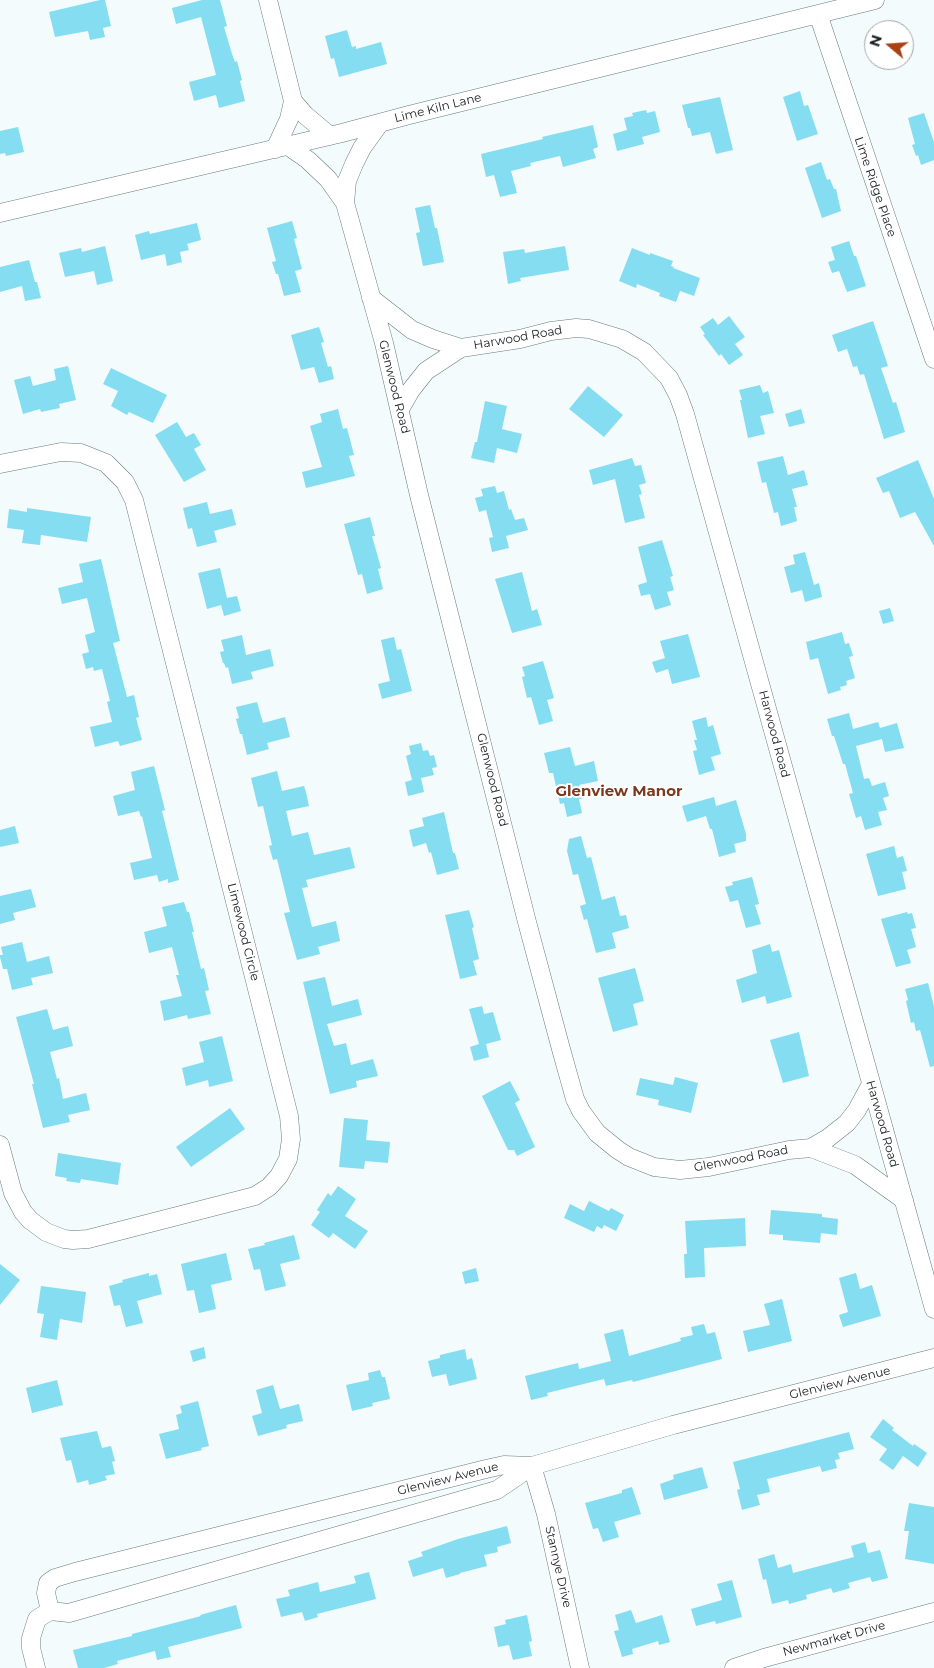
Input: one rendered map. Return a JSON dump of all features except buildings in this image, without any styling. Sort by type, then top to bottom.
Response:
[{"type":"street","points":[[268,0],[293,101],[305,116],[330,136]]},
{"type":"street","name":"Lime Kiln Lane","points":[[0,213],[330,136],[875,0]]},
{"type":"street","name":"Lime Ridge Place","points":[[818,14],[934,359]]},
{"type":"street","points":[[281,147],[293,101]]},
{"type":"street","name":"Glenwood Road","points":[[345,203],[347,181],[358,154],[380,123]]},
{"type":"street","name":"Glenwood Road","points":[[281,147],[308,160],[328,179],[345,203],[400,409],[419,495],[527,922],[561,1049],[581,1111],[597,1133],[618,1150],[642,1162],[667,1169],[680,1170],[709,1167],[789,1150],[811,1148],[828,1138],[847,1122],[857,1110],[871,1084]]},
{"type":"street","name":"Harwood Road","points":[[371,298],[412,330],[462,348]]},
{"type":"street","name":"Harwood Road","points":[[400,409],[411,390],[426,371],[462,348],[520,339],[551,330],[576,328],[601,332],[622,339],[644,352],[661,368],[678,395],[688,424],[934,1309]]},
{"type":"street","name":"Limewood Circle","points":[[0,464],[61,452],[81,453],[106,463],[125,482],[134,500],[289,1116],[292,1139],[288,1159],[279,1176],[269,1187],[255,1196],[98,1237],[73,1240],[64,1239],[46,1232],[23,1212],[13,1193],[0,1145]]},
{"type":"street","name":"Glenwood Road","points":[[811,1148],[855,1165],[904,1200]]},
{"type":"street","name":"Glenview Avenue","points":[[50,1611],[46,1593],[48,1583],[55,1578],[486,1469],[504,1465],[532,1466],[673,1425],[934,1358]]},
{"type":"street","points":[[36,1668],[31,1648],[32,1638],[37,1620],[50,1611],[69,1613],[497,1490],[532,1466]]},
{"type":"street","name":"Stannye Drive","points":[[532,1466],[546,1514],[580,1668]]},
{"type":"street","name":"Newmarket Drive","points":[[734,1668],[764,1658],[934,1612]]},
{"type":"district","name":"Glenview Manor","points":[[619,792]]}]
